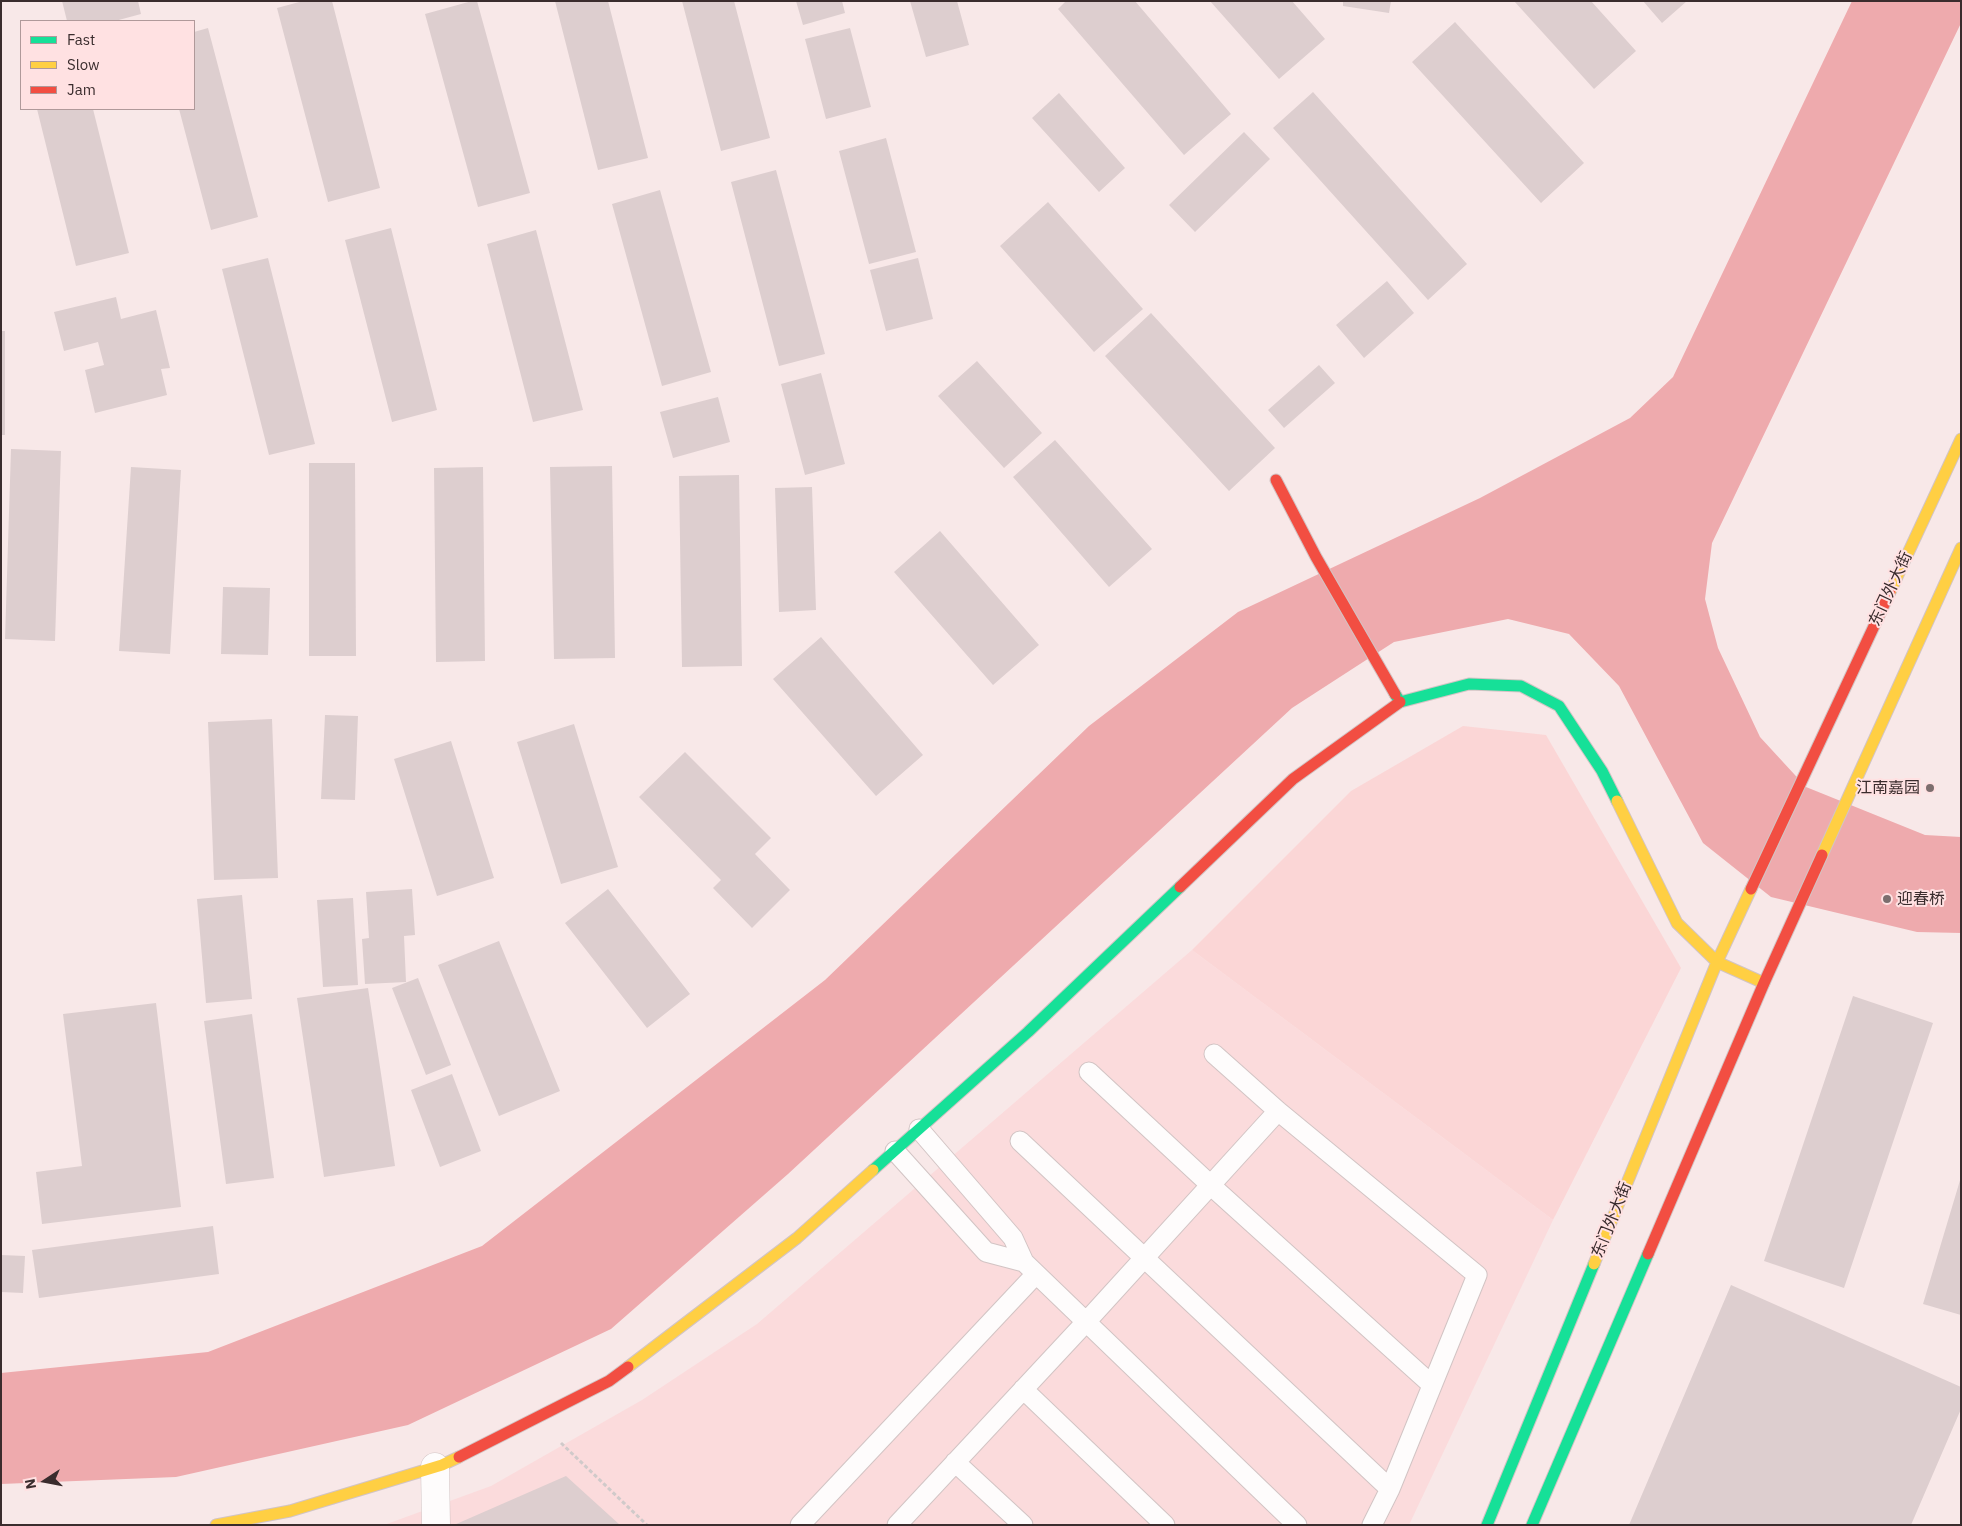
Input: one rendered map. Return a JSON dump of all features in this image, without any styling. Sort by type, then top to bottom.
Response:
[{"type":"street","name":"东门外大街","points":[[1487,1525],[1717,962],[1961,439]]},
{"type":"street","points":[[1276,480],[1316,557],[1400,702]]},
{"type":"street","points":[[1532,1525],[1764,982],[1961,548]]},
{"type":"street","points":[[216,1525],[290,1511],[442,1464],[609,1381],[797,1238],[1028,1032],[1293,779],[1400,702],[1469,684],[1520,686],[1559,706],[1602,771],[1677,923],[1717,962],[1764,982]]},
{"type":"street","points":[[435,1466],[436,1525]]},
{"type":"lane","points":[[1214,1054],[1278,1111],[1477,1275],[1390,1489],[1372,1525]]},
{"type":"lane","points":[[1089,1072],[1210,1185],[1432,1385]]},
{"type":"lane","points":[[899,1524],[1278,1111]]},
{"type":"lane","points":[[919,1129],[1010,1234],[1030,1268],[1297,1525]]},
{"type":"lane","points":[[1020,1141],[1390,1489]]},
{"type":"lane","points":[[895,1151],[986,1252],[1030,1268]]},
{"type":"lane","points":[[800,1525],[1030,1268]]},
{"type":"lane","points":[[1024,1389],[1165,1525]]},
{"type":"lane","points":[[955,1462],[1023,1525]]},
{"type":"path","points":[[536,1418],[647,1525]]},
{"type":"shaded area","points":[[1852,1],[1961,1],[1961,23],[1712,543],[1705,599],[1718,648],[1760,737],[1806,787],[1925,835],[1961,837],[1961,933],[1917,932],[1771,897],[1703,843],[1619,686],[1569,634],[1508,619],[1394,642],[1292,708],[788,1174],[611,1329],[408,1425],[176,1477],[1,1484],[1,1373],[208,1352],[482,1246],[825,980],[1089,726],[1238,612],[1480,498],[1630,418],[1673,377]]},
{"type":"shaded area","points":[[1463,726],[1546,735],[1681,968],[1553,1220],[1192,950],[1351,791]]},
{"type":"shaded area","points":[[1192,950],[1553,1220],[1409,1525],[384,1525],[491,1486],[642,1400],[757,1324]]},
{"type":"building","points":[[62,1],[138,1],[141,14],[119,20],[67,20]]},
{"type":"building","points":[[303,1],[332,1],[380,188],[328,202],[277,8]]},
{"type":"building","points":[[477,1],[530,193],[478,207],[425,14]]},
{"type":"building","points":[[555,1],[608,1],[648,158],[598,170]]},
{"type":"building","points":[[682,1],[734,1],[770,138],[721,151]]},
{"type":"building","points":[[796,1],[842,1],[845,13],[803,25]]},
{"type":"building","points":[[910,1],[957,1],[969,45],[926,57]]},
{"type":"building","points":[[1066,1],[1135,1],[1231,114],[1184,155],[1058,9]]},
{"type":"building","points":[[1210,1],[1292,1],[1325,39],[1279,79]]},
{"type":"building","points":[[1343,1],[1391,1],[1389,13],[1343,6]]},
{"type":"building","points":[[1514,1],[1591,1],[1636,51],[1594,89]]},
{"type":"building","points":[[1643,1],[1687,1],[1662,23]]},
{"type":"building","points":[[1455,22],[1584,163],[1541,203],[1412,62]]},
{"type":"building","points":[[208,28],[258,217],[211,230],[179,110],[195,110],[195,32]]},
{"type":"building","points":[[850,28],[871,107],[826,119],[805,39]]},
{"type":"building","points":[[1313,92],[1467,264],[1428,300],[1273,128]]},
{"type":"building","points":[[1059,93],[1125,168],[1099,192],[1032,118]]},
{"type":"building","points":[[37,110],[93,110],[129,253],[76,266]]},
{"type":"building","points":[[1244,132],[1270,159],[1195,232],[1169,205]]},
{"type":"building","points":[[886,138],[916,252],[869,264],[839,151]]},
{"type":"building","points":[[776,170],[825,354],[779,366],[731,182]]},
{"type":"building","points":[[660,190],[711,372],[662,386],[612,204]]},
{"type":"building","points":[[1048,202],[1143,309],[1094,352],[1000,246]]},
{"type":"building","points":[[391,228],[437,410],[392,422],[345,240]]},
{"type":"building","points":[[536,230],[583,410],[533,422],[487,244]]},
{"type":"building","points":[[268,258],[315,444],[269,455],[222,269]]},
{"type":"building","points":[[918,258],[933,319],[886,331],[870,270]]},
{"type":"building","points":[[1387,281],[1414,313],[1364,358],[1336,325]]},
{"type":"building","points":[[116,297],[121,319],[156,310],[170,368],[161,369],[167,395],[95,413],[85,370],[104,365],[98,342],[64,351],[54,312]]},
{"type":"building","points":[[1151,313],[1275,448],[1229,491],[1105,356]]},
{"type":"building","points":[[1,331],[5,331],[5,435],[1,435]]},
{"type":"building","points":[[977,361],[1042,433],[1004,468],[938,396]]},
{"type":"building","points":[[1319,365],[1335,383],[1284,428],[1268,410]]},
{"type":"building","points":[[821,373],[845,464],[805,475],[781,384]]},
{"type":"building","points":[[718,397],[730,442],[673,458],[660,412]]},
{"type":"building","points":[[1055,440],[1152,549],[1109,587],[1013,477]]},
{"type":"building","points":[[11,449],[61,451],[55,641],[5,639]]},
{"type":"building","points":[[309,463],[355,463],[356,656],[309,656]]},
{"type":"building","points":[[612,466],[615,658],[554,659],[550,467]]},
{"type":"building","points":[[131,467],[181,470],[170,654],[119,651]]},
{"type":"building","points":[[483,467],[485,661],[436,662],[434,468]]},
{"type":"building","points":[[739,475],[742,666],[682,667],[679,476]]},
{"type":"building","points":[[812,487],[816,610],[779,612],[775,488]]},
{"type":"building","points":[[940,531],[1039,645],[993,685],[894,572]]},
{"type":"building","points":[[223,587],[270,588],[268,655],[221,654]]},
{"type":"building","points":[[821,637],[923,755],[876,796],[773,679]]},
{"type":"building","points":[[325,715],[358,716],[355,800],[321,799]]},
{"type":"building","points":[[272,719],[278,878],[214,880],[208,722]]},
{"type":"building","points":[[574,724],[618,867],[561,884],[517,742]]},
{"type":"building","points":[[451,741],[494,878],[437,896],[394,759]]},
{"type":"building","points":[[685,752],[771,838],[755,854],[790,890],[752,928],[713,888],[721,880],[639,797]]},
{"type":"building","points":[[412,889],[415,935],[404,936],[406,982],[365,984],[362,939],[369,938],[366,892]]},
{"type":"building","points":[[608,889],[690,994],[647,1028],[565,923]]},
{"type":"building","points":[[242,895],[252,999],[206,1003],[197,899]]},
{"type":"building","points":[[353,898],[358,985],[323,987],[317,900]]},
{"type":"building","points":[[499,941],[560,1091],[499,1116],[438,965]]},
{"type":"building","points":[[418,978],[451,1065],[426,1075],[392,988]]},
{"type":"building","points":[[368,988],[395,1166],[324,1177],[297,998]]},
{"type":"building","points":[[1853,996],[1933,1023],[1844,1288],[1764,1261]]},
{"type":"building","points":[[156,1003],[181,1207],[42,1224],[36,1172],[82,1166],[63,1014]]},
{"type":"building","points":[[252,1014],[274,1178],[226,1184],[204,1021]]},
{"type":"building","points":[[452,1074],[481,1151],[440,1167],[411,1090]]},
{"type":"building","points":[[1961,1177],[1961,1315],[1923,1304]]},
{"type":"building","points":[[213,1226],[219,1274],[39,1298],[32,1250]]},
{"type":"building","points":[[1,1255],[25,1256],[23,1293],[1,1292]]},
{"type":"building","points":[[1731,1285],[1961,1387],[1961,1409],[1911,1525],[1629,1525]]},
{"type":"building","points":[[566,1476],[620,1525],[454,1525]]},
{"type":"traffic: fast","points":[[1395,694],[1400,702],[1469,684],[1521,686],[1559,706],[1602,771],[1617,801]]},
{"type":"traffic: fast","points":[[873,1170],[1028,1032],[1180,887]]},
{"type":"traffic: fast","points":[[1532,1525],[1648,1254]]},
{"type":"traffic: fast","points":[[1487,1525],[1594,1264]]},
{"type":"traffic: slow","points":[[1890,592],[1961,439]]},
{"type":"traffic: slow","points":[[1822,855],[1961,548]]},
{"type":"traffic: slow","points":[[1617,801],[1677,923],[1717,962],[1764,983]]},
{"type":"traffic: slow","points":[[1594,1264],[1717,962],[1751,889]]},
{"type":"traffic: slow","points":[[628,1367],[797,1238],[873,1170]]},
{"type":"traffic: slow","points":[[216,1525],[290,1511],[442,1465],[459,1457]]},
{"type":"traffic: jam","points":[[1276,480],[1316,557],[1395,694]]},
{"type":"traffic: jam","points":[[1751,889],[1890,592]]},
{"type":"traffic: jam","points":[[1180,887],[1293,779],[1400,702]]},
{"type":"traffic: jam","points":[[1648,1254],[1764,983],[1822,855]]},
{"type":"traffic: jam","points":[[459,1457],[609,1381],[628,1367]]},
{"type":"place","name":"江南嘉园","points":[[1930,788]]},
{"type":"place","name":"迎春桥","points":[[1887,899]]}]
